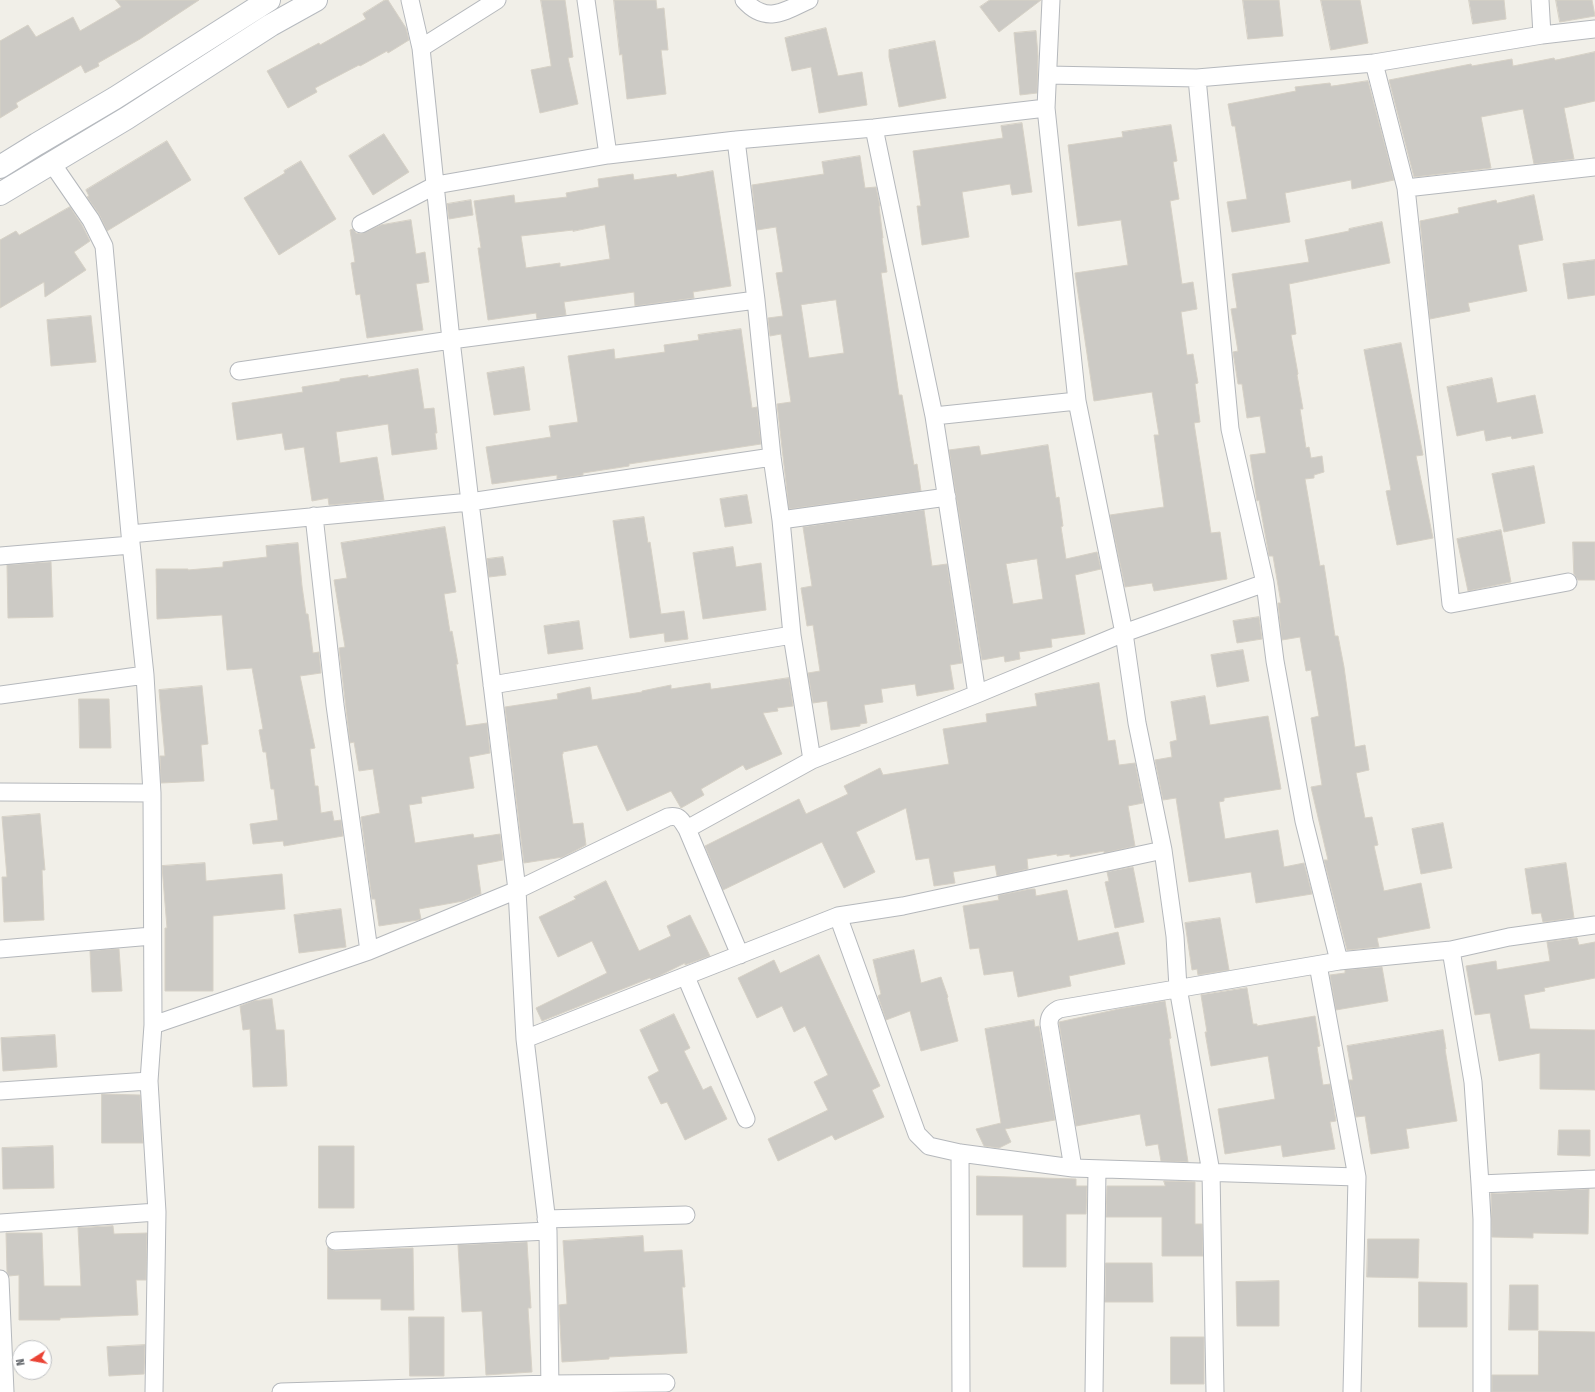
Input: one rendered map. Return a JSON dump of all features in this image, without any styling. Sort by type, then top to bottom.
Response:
[{"type":"main road","points":[[0,194],[51,162],[127,118],[271,25],[316,0]]},
{"type":"main road","points":[[0,167],[115,98],[261,2]]},
{"type":"street","points":[[410,0],[421,48],[451,340],[517,890],[525,1039],[547,1225],[550,1388]]},
{"type":"street","points":[[421,48],[498,0]]},
{"type":"street","points":[[586,0],[608,155]]},
{"type":"street","points":[[744,0],[750,7],[764,13],[776,15],[809,0]]},
{"type":"street","points":[[1051,0],[1046,108],[1077,401],[1124,633],[1137,723],[1162,850],[1175,936],[1178,988],[1211,1172],[1215,1392]]},
{"type":"street","points":[[1540,0],[1542,35]]},
{"type":"street","points":[[1048,75],[1197,78],[1374,63],[1542,35],[1595,29]]},
{"type":"street","points":[[1374,63],[1406,188],[1451,604],[1568,582]]},
{"type":"street","points":[[1197,78],[1230,429],[1265,583],[1275,661],[1304,821],[1339,961]]},
{"type":"street","points":[[361,224],[436,185],[608,155],[736,140],[874,128],[1046,108]]},
{"type":"street","points":[[874,128],[934,416],[977,694]]},
{"type":"street","points":[[736,140],[756,300],[772,457],[781,520],[792,635],[812,760]]},
{"type":"street","points":[[51,162],[90,220],[104,246],[131,539],[146,675],[152,793],[153,1025],[149,1081],[157,1212],[154,1392]]},
{"type":"street","points":[[1406,188],[1595,167]]},
{"type":"street","points":[[239,371],[451,340],[756,300]]},
{"type":"street","points":[[934,416],[1077,401]]},
{"type":"street","points":[[0,556],[314,516],[470,502],[772,457]]},
{"type":"street","points":[[781,520],[947,497]]},
{"type":"street","points":[[314,516],[334,705],[369,951]]},
{"type":"street","points":[[687,829],[812,760],[1124,633],[1265,583]]},
{"type":"street","points":[[492,685],[792,635]]},
{"type":"street","points":[[0,695],[146,675]]},
{"type":"street","points":[[0,792],[152,793]]},
{"type":"street","points":[[153,1025],[369,951],[517,890],[668,817],[676,816],[687,829],[740,954]]},
{"type":"street","points":[[525,1039],[838,916],[903,906],[1162,850]]},
{"type":"street","points":[[838,916],[917,1134],[930,1146],[960,1153],[1073,1168],[1356,1177]]},
{"type":"street","points":[[1073,1168],[1049,1024],[1049,1018],[1052,1012],[1059,1009],[1339,961],[1451,950],[1509,937],[1595,925]]},
{"type":"street","points":[[0,949],[152,936]]},
{"type":"street","points":[[1451,950],[1473,1082],[1482,1219],[1482,1392]]},
{"type":"street","points":[[1318,965],[1356,1177],[1352,1392]]},
{"type":"street","points":[[686,977],[746,1119]]},
{"type":"street","points":[[0,1091],[149,1081]]},
{"type":"street","points":[[960,1153],[961,1392]]},
{"type":"street","points":[[1094,1392],[1097,1169]]},
{"type":"street","points":[[1480,1184],[1595,1179]]},
{"type":"street","points":[[0,1223],[157,1212]]},
{"type":"street","points":[[336,1241],[686,1215]]},
{"type":"street","points":[[0,1279],[5,1392]]},
{"type":"street","points":[[281,1392],[550,1388],[666,1383]]},
{"type":"building","points":[[116,0],[199,0],[140,39],[98,63],[99,66],[85,73],[81,65],[16,103],[18,107],[0,118],[0,41],[28,25],[36,37],[73,17],[80,31],[121,7]]},
{"type":"building","points":[[385,0],[388,0],[406,28],[409,40],[388,53],[387,51],[315,88],[317,92],[288,108],[267,71],[319,43],[320,45],[366,19],[363,14]]},
{"type":"building","points":[[541,0],[565,0],[573,57],[568,58],[578,104],[540,113],[531,70],[551,66]]},
{"type":"building","points":[[614,0],[656,0],[657,9],[664,8],[668,50],[661,50],[666,94],[627,99],[622,54],[620,55]]},
{"type":"building","points":[[990,0],[1041,0],[999,32],[980,7]]},
{"type":"building","points":[[1243,0],[1279,0],[1283,36],[1248,39]]},
{"type":"building","points":[[1321,0],[1360,0],[1368,43],[1331,50]]},
{"type":"building","points":[[1469,0],[1504,0],[1506,19],[1473,24]]},
{"type":"building","points":[[1556,0],[1592,0],[1595,16],[1560,22]]},
{"type":"building","points":[[826,28],[838,76],[862,72],[867,105],[819,113],[811,67],[792,71],[785,38]]},
{"type":"building","points":[[1036,31],[1038,56],[1037,93],[1020,95],[1014,33]]},
{"type":"building","points":[[935,41],[946,98],[899,107],[889,57],[889,50]]},
{"type":"building","points":[[1595,52],[1595,101],[1564,108],[1574,159],[1534,164],[1523,109],[1481,117],[1491,168],[1414,177],[1389,80],[1471,64],[1472,66],[1512,59],[1513,66]]},
{"type":"building","points":[[1368,81],[1394,180],[1352,189],[1351,180],[1285,193],[1290,222],[1232,232],[1227,202],[1247,199],[1235,126],[1232,126],[1228,104],[1296,91],[1295,87],[1330,83],[1331,86]]},
{"type":"building","points":[[1022,123],[1032,192],[1012,195],[1010,184],[962,192],[969,237],[922,245],[917,206],[921,206],[913,151],[1003,138],[1001,126]]},
{"type":"building","points":[[1171,125],[1177,161],[1173,162],[1179,199],[1170,201],[1182,284],[1193,282],[1197,309],[1181,312],[1187,355],[1193,354],[1198,383],[1195,384],[1200,422],[1194,423],[1211,533],[1220,532],[1227,579],[1154,591],[1152,583],[1125,587],[1110,515],[1164,507],[1154,435],[1159,435],[1152,392],[1094,401],[1075,273],[1128,265],[1121,220],[1078,226],[1068,145],[1123,137],[1122,132]]},
{"type":"building","points":[[384,134],[409,172],[373,195],[349,156]]},
{"type":"building","points":[[167,141],[191,180],[107,231],[99,214],[87,197],[89,196],[86,190]]},
{"type":"building","points":[[860,156],[865,188],[876,187],[880,206],[882,238],[887,272],[881,273],[899,395],[902,395],[914,465],[917,464],[921,491],[789,509],[777,404],[791,402],[781,334],[770,336],[768,318],[783,316],[776,273],[783,272],[776,227],[757,230],[752,185],[824,174],[822,162]],"holes":[[[836,300],[844,353],[809,358],[801,305]]]},
{"type":"building","points":[[301,161],[336,219],[279,255],[244,198],[285,173],[284,171]]},
{"type":"building","points":[[713,171],[731,286],[693,292],[694,298],[635,306],[634,292],[564,302],[566,315],[537,319],[536,313],[488,320],[478,248],[481,248],[474,201],[514,195],[515,203],[567,197],[566,193],[599,187],[598,179],[633,174],[634,180],[676,174],[677,177]],"holes":[[[605,225],[610,259],[560,267],[560,263],[526,268],[521,236],[573,231]]]},
{"type":"building","points":[[1534,195],[1543,240],[1518,245],[1527,291],[1468,303],[1470,311],[1430,319],[1420,221],[1459,213],[1458,208],[1496,200],[1497,203]]},
{"type":"building","points":[[471,200],[473,215],[449,219],[447,204]]},
{"type":"building","points":[[70,207],[82,225],[90,241],[74,252],[86,270],[45,297],[44,282],[0,308],[0,240],[16,231],[19,235]]},
{"type":"building","points":[[411,220],[416,254],[425,252],[429,282],[416,284],[423,330],[367,338],[360,294],[356,295],[351,263],[355,262],[350,230],[353,229],[356,233],[361,234],[381,225]]},
{"type":"building","points":[[1382,222],[1390,263],[1289,284],[1296,334],[1291,335],[1303,409],[1300,409],[1306,448],[1309,447],[1311,458],[1322,456],[1324,472],[1314,475],[1314,478],[1305,479],[1320,566],[1324,565],[1335,636],[1338,636],[1344,667],[1355,747],[1365,745],[1369,770],[1356,773],[1365,818],[1372,817],[1378,845],[1374,846],[1384,891],[1421,883],[1430,928],[1377,938],[1379,947],[1347,950],[1324,860],[1328,860],[1311,787],[1322,785],[1311,718],[1319,716],[1311,670],[1306,671],[1300,637],[1282,640],[1278,603],[1281,603],[1273,556],[1269,556],[1259,500],[1257,501],[1250,455],[1266,453],[1260,416],[1247,418],[1242,384],[1238,384],[1233,352],[1238,351],[1231,309],[1237,308],[1232,274],[1309,262],[1305,240],[1349,231],[1349,229]]},
{"type":"building","points":[[1595,260],[1595,295],[1568,299],[1563,264]]},
{"type":"building","points":[[91,316],[96,362],[51,366],[47,320]]},
{"type":"building","points":[[741,329],[752,408],[757,407],[761,444],[629,464],[629,466],[583,473],[583,475],[557,479],[557,475],[492,484],[486,447],[551,437],[549,426],[578,422],[568,356],[614,349],[615,359],[665,352],[664,345],[699,340],[698,335]]},
{"type":"building","points":[[1401,343],[1423,455],[1416,456],[1433,538],[1397,545],[1386,491],[1391,490],[1364,350]]},
{"type":"building","points":[[524,367],[530,410],[494,415],[487,373]]},
{"type":"building","points":[[418,369],[424,409],[434,408],[437,449],[392,455],[388,424],[336,432],[340,463],[377,457],[384,500],[329,505],[328,498],[312,501],[304,447],[285,450],[282,433],[237,440],[232,403],[303,392],[302,387],[340,381],[340,379],[368,375],[368,377]]},
{"type":"building","points":[[1492,378],[1497,403],[1535,395],[1543,433],[1512,439],[1511,436],[1486,441],[1484,430],[1457,436],[1447,387]]},
{"type":"building","points":[[1048,445],[1056,498],[1059,497],[1063,526],[1061,527],[1066,559],[1097,552],[1101,569],[1075,575],[1085,634],[1051,639],[1052,647],[1019,652],[1020,659],[1005,662],[1004,656],[982,660],[949,450],[979,446],[981,455]],"holes":[[[1037,559],[1043,599],[1013,604],[1006,564]]]},
{"type":"building","points":[[1534,466],[1545,523],[1504,532],[1492,474]]},
{"type":"building","points":[[747,495],[752,523],[725,527],[720,499]]},
{"type":"building","points":[[924,510],[932,566],[947,564],[962,663],[950,665],[954,689],[917,696],[915,684],[881,689],[883,702],[864,705],[867,723],[860,724],[860,726],[831,730],[827,701],[813,703],[808,673],[820,671],[813,625],[807,626],[801,588],[812,586],[803,527]]},
{"type":"building","points":[[644,517],[648,543],[650,542],[661,614],[684,611],[688,639],[665,642],[664,633],[630,638],[613,521]]},
{"type":"building","points":[[445,527],[456,592],[444,594],[450,632],[452,631],[458,664],[456,664],[466,726],[487,723],[490,753],[469,757],[474,788],[421,797],[422,803],[409,805],[415,843],[473,834],[474,838],[500,834],[503,860],[477,865],[481,894],[463,901],[419,909],[421,919],[418,920],[379,926],[375,899],[372,899],[361,817],[380,813],[373,769],[359,771],[354,742],[350,743],[339,648],[345,647],[334,580],[347,578],[341,543]]},
{"type":"building","points":[[1501,530],[1511,582],[1468,591],[1457,539]]},
{"type":"building","points":[[1573,542],[1595,542],[1595,580],[1578,580],[1574,574]]},
{"type":"building","points":[[298,543],[306,614],[308,614],[313,653],[319,652],[321,673],[300,676],[315,748],[310,749],[315,786],[318,786],[321,813],[332,811],[334,821],[341,820],[343,836],[284,846],[283,841],[253,844],[250,824],[278,820],[274,789],[271,789],[266,752],[263,752],[259,730],[263,729],[252,668],[227,670],[222,615],[157,619],[156,569],[188,570],[223,567],[223,562],[267,557],[266,546]]},
{"type":"building","points":[[733,547],[736,567],[761,563],[766,610],[703,619],[693,553]]},
{"type":"building","points":[[503,557],[506,575],[489,577],[487,559]]},
{"type":"building","points":[[51,562],[53,617],[8,618],[7,565]]},
{"type":"building","points":[[1259,617],[1262,639],[1237,643],[1233,621]]},
{"type":"building","points":[[579,621],[583,649],[548,654],[544,626]]},
{"type":"building","points":[[1243,650],[1249,681],[1217,687],[1211,655]]},
{"type":"building","points":[[789,678],[793,706],[777,708],[778,711],[763,713],[782,754],[746,770],[743,765],[701,789],[704,795],[681,808],[671,791],[627,811],[597,745],[563,752],[562,754],[573,824],[583,823],[586,845],[563,857],[524,863],[505,707],[558,699],[557,694],[590,687],[592,700],[642,692],[671,685],[671,689],[710,683],[711,689]]},
{"type":"building","points":[[1099,683],[1108,741],[1115,740],[1119,765],[1135,763],[1143,803],[1128,806],[1135,846],[1104,853],[1104,851],[1070,857],[1070,854],[1057,856],[1057,854],[1027,859],[1028,869],[997,876],[995,865],[953,872],[955,883],[934,886],[929,858],[916,860],[906,808],[856,832],[875,872],[844,888],[822,842],[723,890],[705,846],[799,799],[806,814],[848,794],[844,786],[880,768],[883,775],[949,764],[943,729],[987,722],[986,714],[1037,706],[1035,694]]},
{"type":"building","points":[[202,686],[208,744],[201,745],[204,781],[161,783],[160,756],[165,756],[159,690]]},
{"type":"building","points":[[1205,696],[1210,725],[1268,716],[1281,789],[1224,798],[1224,801],[1219,802],[1225,839],[1278,830],[1284,867],[1304,863],[1312,894],[1256,903],[1251,872],[1189,882],[1176,798],[1163,800],[1155,760],[1172,757],[1170,742],[1177,740],[1171,702]]},
{"type":"building","points":[[79,699],[109,699],[111,748],[80,748]]},
{"type":"building","points":[[40,814],[45,870],[42,870],[44,920],[4,922],[2,877],[7,877],[2,817]]},
{"type":"building","points":[[1443,823],[1452,868],[1421,874],[1412,829]]},
{"type":"building","points":[[205,863],[206,881],[282,874],[285,909],[213,916],[213,991],[165,991],[165,928],[167,928],[162,866]]},
{"type":"building","points":[[1566,863],[1574,918],[1543,922],[1541,913],[1532,914],[1525,869]]},
{"type":"building","points":[[1133,867],[1144,922],[1115,928],[1105,882],[1109,881],[1107,872]]},
{"type":"building","points":[[606,881],[639,951],[671,936],[667,926],[690,915],[710,956],[685,965],[685,963],[659,976],[650,978],[542,1021],[536,1008],[607,973],[592,941],[558,957],[539,917],[576,899],[574,897]]},
{"type":"building","points":[[1035,889],[1036,896],[1067,890],[1078,941],[1118,932],[1125,964],[1069,976],[1071,986],[1018,997],[1013,971],[984,975],[979,948],[970,949],[963,906],[999,900],[998,896],[1000,895]]},
{"type":"building","points":[[341,909],[346,947],[299,953],[294,915]]},
{"type":"building","points":[[1220,918],[1229,970],[1198,975],[1197,969],[1192,970],[1185,923]]},
{"type":"building","points":[[1577,938],[1579,945],[1595,942],[1595,978],[1544,988],[1545,991],[1524,995],[1530,1029],[1595,1030],[1595,1090],[1540,1089],[1540,1053],[1499,1061],[1490,1013],[1475,1015],[1466,966],[1496,961],[1497,970],[1550,961],[1547,942]]},
{"type":"building","points":[[119,949],[122,991],[92,992],[90,951]]},
{"type":"building","points":[[914,950],[921,983],[941,977],[948,997],[958,1041],[921,1051],[910,1011],[886,1020],[878,996],[881,994],[873,960]]},
{"type":"building","points":[[819,955],[880,1086],[872,1090],[884,1117],[835,1140],[832,1135],[778,1161],[768,1139],[828,1110],[814,1082],[828,1075],[805,1026],[794,1032],[782,1006],[757,1018],[738,978],[774,960],[780,973]]},
{"type":"building","points":[[1382,967],[1388,1001],[1336,1010],[1330,975],[1345,973],[1345,970]]},
{"type":"building","points":[[1247,988],[1253,1024],[1257,1024],[1257,1026],[1315,1016],[1320,1046],[1317,1047],[1323,1085],[1330,1084],[1336,1121],[1330,1122],[1335,1149],[1283,1157],[1281,1145],[1225,1154],[1218,1109],[1275,1099],[1268,1056],[1211,1066],[1201,995]]},
{"type":"building","points":[[272,999],[276,1030],[284,1030],[287,1086],[253,1087],[250,1029],[243,1030],[240,1006],[253,1001]]},
{"type":"building","points":[[1165,1001],[1171,1038],[1169,1039],[1188,1162],[1161,1161],[1158,1144],[1146,1146],[1140,1114],[1076,1126],[1059,1023],[1119,1009]]},
{"type":"building","points":[[674,1014],[690,1048],[684,1051],[703,1090],[711,1086],[727,1119],[685,1140],[667,1102],[661,1104],[648,1077],[659,1071],[640,1030]]},
{"type":"building","points":[[1034,1020],[1035,1027],[1039,1026],[1055,1120],[1005,1129],[1011,1142],[999,1148],[984,1146],[976,1129],[1001,1123],[985,1029]]},
{"type":"building","points":[[1443,1030],[1457,1121],[1406,1129],[1409,1148],[1371,1154],[1365,1116],[1356,1117],[1349,1080],[1353,1080],[1347,1046]]},
{"type":"building","points":[[55,1035],[57,1067],[3,1071],[1,1038]]},
{"type":"building","points":[[102,1094],[140,1095],[143,1143],[102,1143]]},
{"type":"building","points":[[1559,1130],[1590,1130],[1590,1156],[1558,1155]]},
{"type":"building","points":[[53,1146],[54,1188],[3,1189],[2,1148]]},
{"type":"building","points":[[319,1146],[354,1146],[354,1208],[319,1208]]},
{"type":"building","points":[[977,1176],[1076,1179],[1076,1186],[1087,1186],[1086,1214],[1066,1214],[1066,1267],[1023,1267],[1023,1215],[977,1215]]},
{"type":"building","points":[[1164,1181],[1195,1182],[1195,1224],[1202,1224],[1203,1256],[1162,1256],[1162,1217],[1106,1217],[1107,1186],[1165,1186]]},
{"type":"building","points":[[1589,1189],[1588,1234],[1533,1233],[1533,1238],[1492,1237],[1491,1194]]},
{"type":"building","points":[[113,1226],[114,1234],[147,1233],[146,1280],[136,1280],[138,1315],[60,1318],[60,1320],[19,1320],[19,1275],[9,1276],[7,1272],[6,1233],[42,1233],[44,1286],[81,1286],[78,1228]]},
{"type":"building","points":[[643,1236],[644,1252],[682,1250],[685,1287],[682,1287],[687,1353],[609,1357],[609,1359],[562,1362],[559,1305],[567,1304],[563,1241]]},
{"type":"building","points":[[1368,1239],[1419,1239],[1418,1278],[1367,1277]]},
{"type":"building","points":[[527,1242],[531,1308],[528,1308],[532,1372],[486,1375],[482,1311],[462,1312],[458,1245]]},
{"type":"building","points":[[328,1247],[335,1251],[413,1248],[414,1310],[381,1310],[381,1299],[328,1299]]},
{"type":"building","points":[[1106,1263],[1152,1263],[1153,1302],[1105,1302]]},
{"type":"building","points":[[1279,1281],[1279,1326],[1237,1326],[1236,1282]]},
{"type":"building","points":[[1419,1282],[1467,1283],[1467,1327],[1419,1327]]},
{"type":"building","points":[[1510,1285],[1538,1285],[1538,1330],[1509,1330]]},
{"type":"building","points":[[409,1317],[444,1317],[444,1376],[410,1376]]},
{"type":"building","points":[[1539,1331],[1595,1332],[1595,1392],[1492,1392],[1492,1375],[1538,1375]]},
{"type":"building","points":[[1171,1337],[1204,1337],[1204,1384],[1171,1384]]},
{"type":"building","points":[[145,1345],[144,1374],[109,1376],[107,1347]]}]
